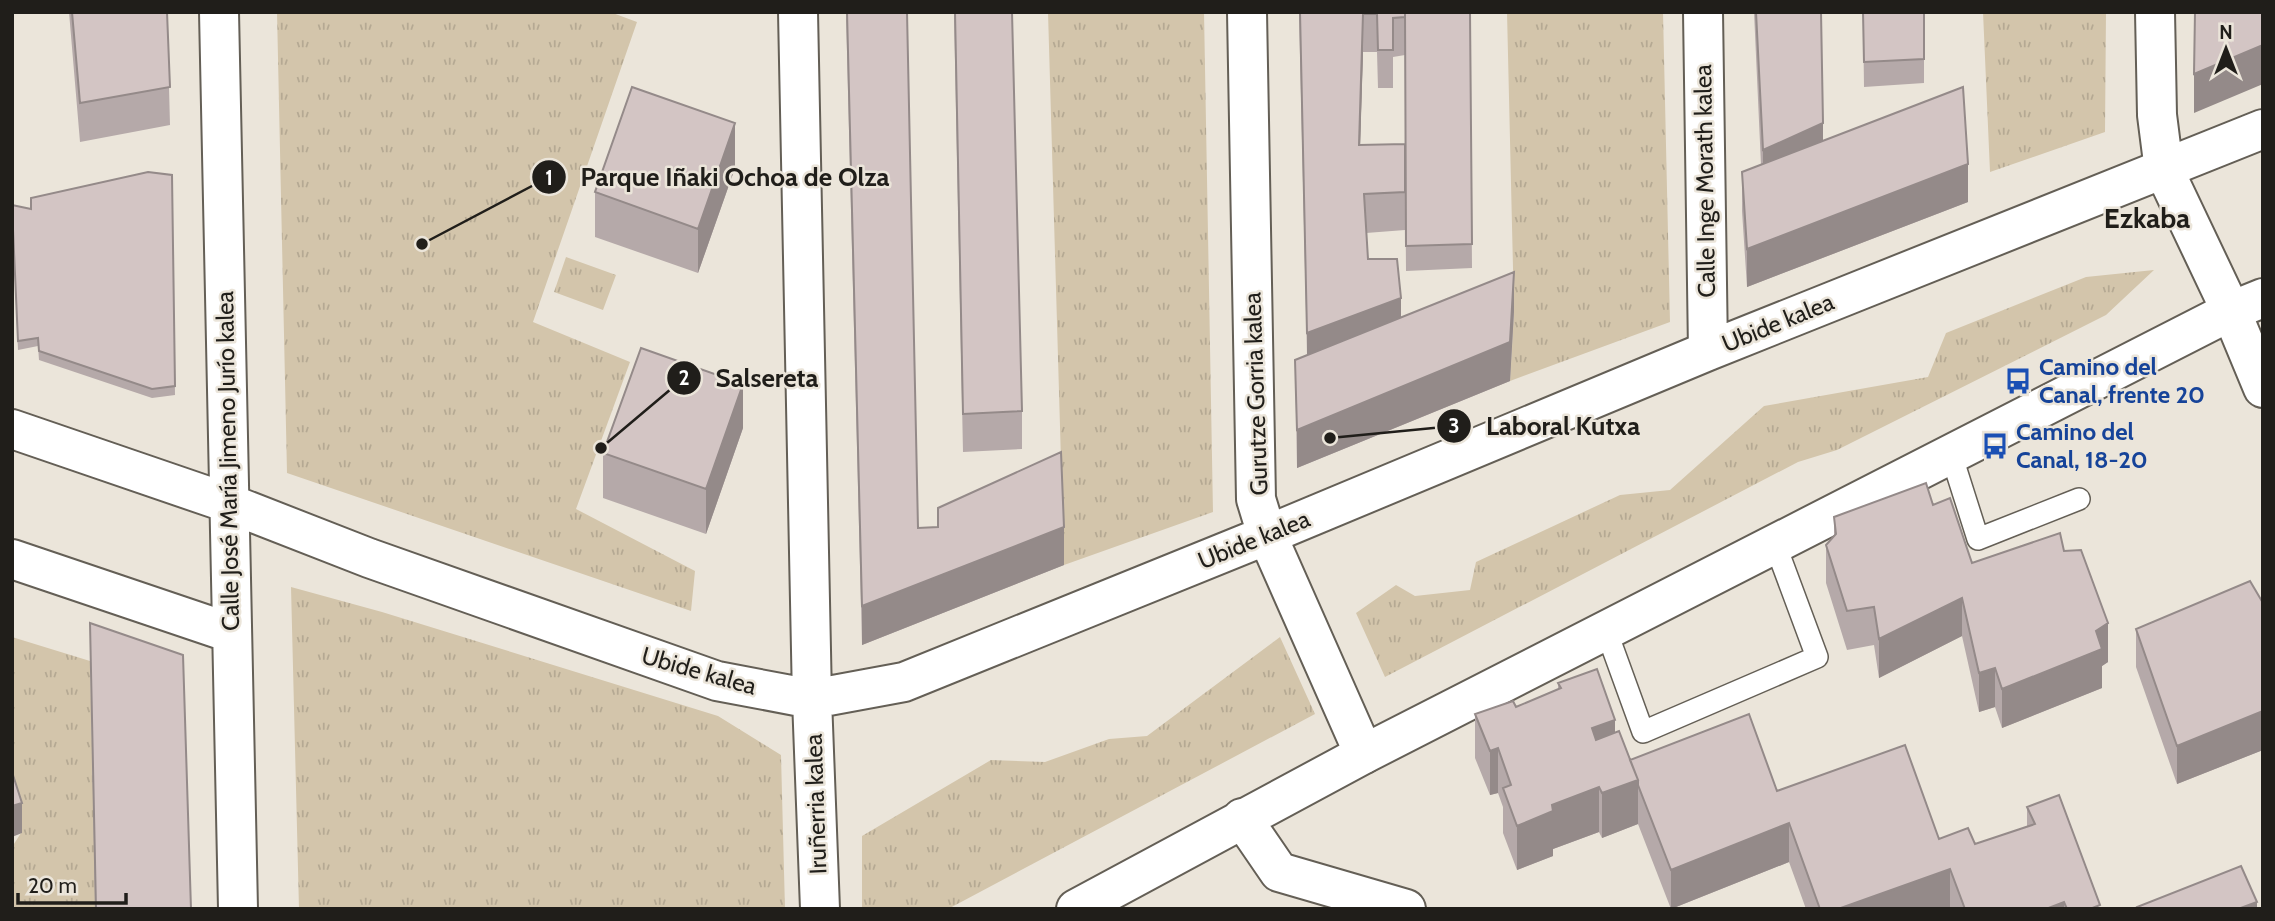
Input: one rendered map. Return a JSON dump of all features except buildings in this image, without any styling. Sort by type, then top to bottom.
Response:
[{"type":"street","name":"Calle José María Jimeno Jurío kalea","points":[[219,12],[238,909]]},
{"type":"street","name":"Gurutze Gorria kalea","points":[[1247,12],[1256,499],[1267,535],[1364,754]]},
{"type":"street","name":"Calle Inge Morath kalea","points":[[1703,12],[1708,351]]},
{"type":"street","points":[[2155,12],[2157,115],[2164,170],[2247,304],[2263,388]]},
{"type":"street","name":"Iruñerria kalea","points":[[811,13],[812,699],[820,909]]},
{"type":"street","name":"Ubide kalea","points":[[12,429],[228,503],[369,558],[717,681],[812,699],[904,682],[1267,535],[1708,351],[2263,130]]},
{"type":"street","points":[[1080,908],[1364,754],[2247,304]]},
{"type":"street","points":[[12,559],[231,633]]},
{"type":"street","points":[[1242,818],[1279,873],[1405,909]]},
{"type":"lane","points":[[1951,454],[1978,539],[2079,499]]},
{"type":"lane","points":[[1606,630],[1643,732],[1817,657],[1775,544]]},
{"type":"green space","points":[[277,12],[610,12],[637,22],[533,322],[630,362],[576,509],[695,571],[691,611],[287,473]]},
{"type":"green space","points":[[1048,12],[1204,12],[1213,512],[1064,565]]},
{"type":"green space","points":[[1507,12],[1663,12],[1670,322],[1510,381],[1514,311]]},
{"type":"green space","points":[[1983,12],[2106,12],[2105,132],[1990,172]]},
{"type":"green space","points":[[566,257],[616,275],[603,310],[554,292]]},
{"type":"green space","points":[[2154,270],[2106,315],[1837,450],[1798,462],[1385,677],[1356,613],[1396,585],[1415,596],[1470,590],[1476,562],[1620,495],[1670,490],[1764,406],[1928,377],[1946,333],[2086,277]]},
{"type":"green space","points":[[291,587],[382,612],[718,716],[781,755],[785,909],[299,909]]},
{"type":"green space","points":[[12,637],[90,661],[96,909],[12,909],[12,847],[21,833],[12,802]]},
{"type":"green space","points":[[1280,637],[1315,714],[948,909],[862,909],[862,836],[991,760],[1045,762],[1109,739],[1147,736]]},
{"type":"place","name":"Parque Iñaki Ochoa de Olza","points":[[422,244]]},
{"type":"place","name":"Camino del Canal, frente 20","points":[[2018,381]]},
{"type":"place","name":"Laboral Kutxa","points":[[1330,438]]},
{"type":"place","name":"Camino del Canal, 18-20","points":[[1995,446]]},
{"type":"place","name":"Salsereta","points":[[601,448]]},
{"type":"district","name":"Ezkaba","points":[[2147,218]]}]
